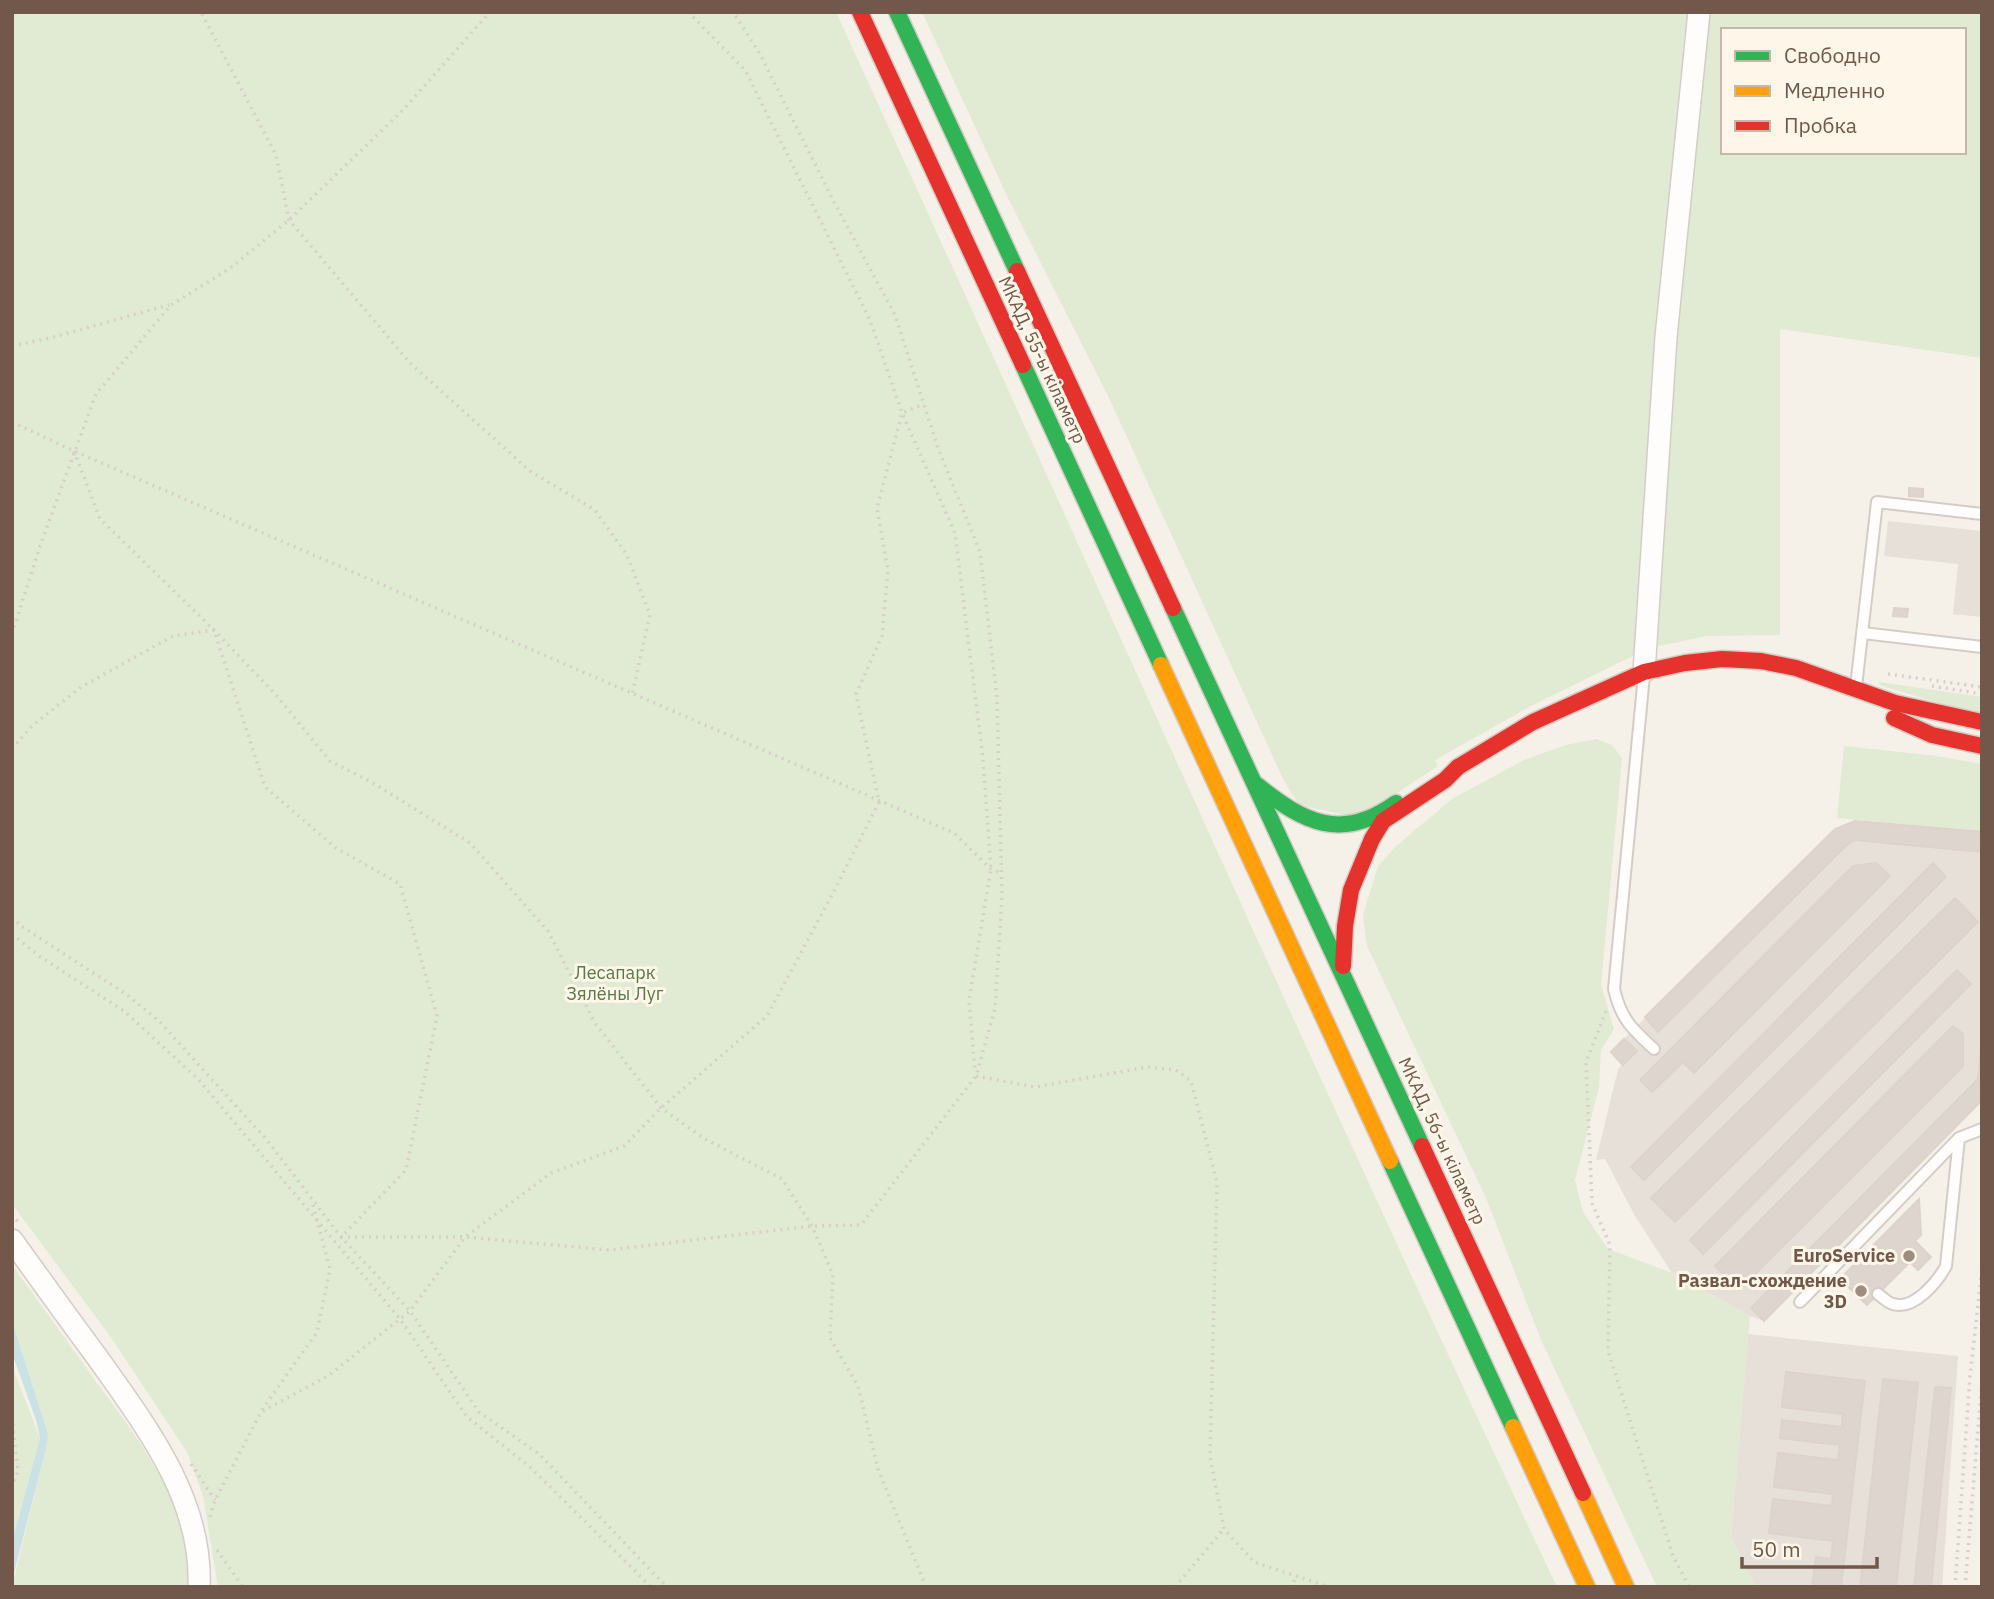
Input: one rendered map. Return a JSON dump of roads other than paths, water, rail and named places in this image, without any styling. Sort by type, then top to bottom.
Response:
[{"type":"main road","name":"МКАД, 55-ы кіламетр","points":[[860,12],[1587,1587]]},
{"type":"main road","name":"МКАД, 55-ы кіламетр","points":[[897,12],[1221,712]]},
{"type":"main road","points":[[1343,971],[1344,923],[1351,889],[1383,821],[1445,780],[1458,767],[1533,722],[1644,672],[1685,663],[1741,659],[1778,664],[1817,675],[1855,692],[1924,711],[1982,722]]},
{"type":"main road","points":[[1855,692],[1898,720],[1932,735],[1982,746]]},
{"type":"main road","name":"МКАД, 56-ы кіламетр","points":[[1221,712],[1626,1587]]},
{"type":"main road","points":[[1252,780],[1286,809],[1320,824],[1350,824],[1373,818],[1441,772],[1458,767]]},
{"type":"street","points":[[1644,672],[1666,337],[1699,12]]},
{"type":"street","points":[[12,1240],[140,1418],[170,1468],[192,1524],[199,1587]]},
{"type":"lane","points":[[1855,692],[1878,502],[1982,514]]},
{"type":"lane","points":[[1863,633],[1982,647]]},
{"type":"lane","points":[[1644,672],[1615,989],[1619,1011],[1633,1030],[1654,1049]]},
{"type":"lane","points":[[1800,1302],[1846,1262],[1959,1138],[1982,1129]]},
{"type":"lane","points":[[1878,1294],[1893,1305],[1906,1304],[1923,1295],[1938,1281],[1946,1265],[1959,1138]]},
{"type":"water","points":[[12,1321],[48,1434],[12,1581],[12,1542],[40,1438],[12,1353]]},
{"type":"place","name":"EuroService","points":[[1909,1256]]},
{"type":"place","name":"Развал-схождение 3D","points":[[1861,1291]]},
{"type":"park label","name":"Лесапарк Зялёны Луг","points":[[615,983]]}]
